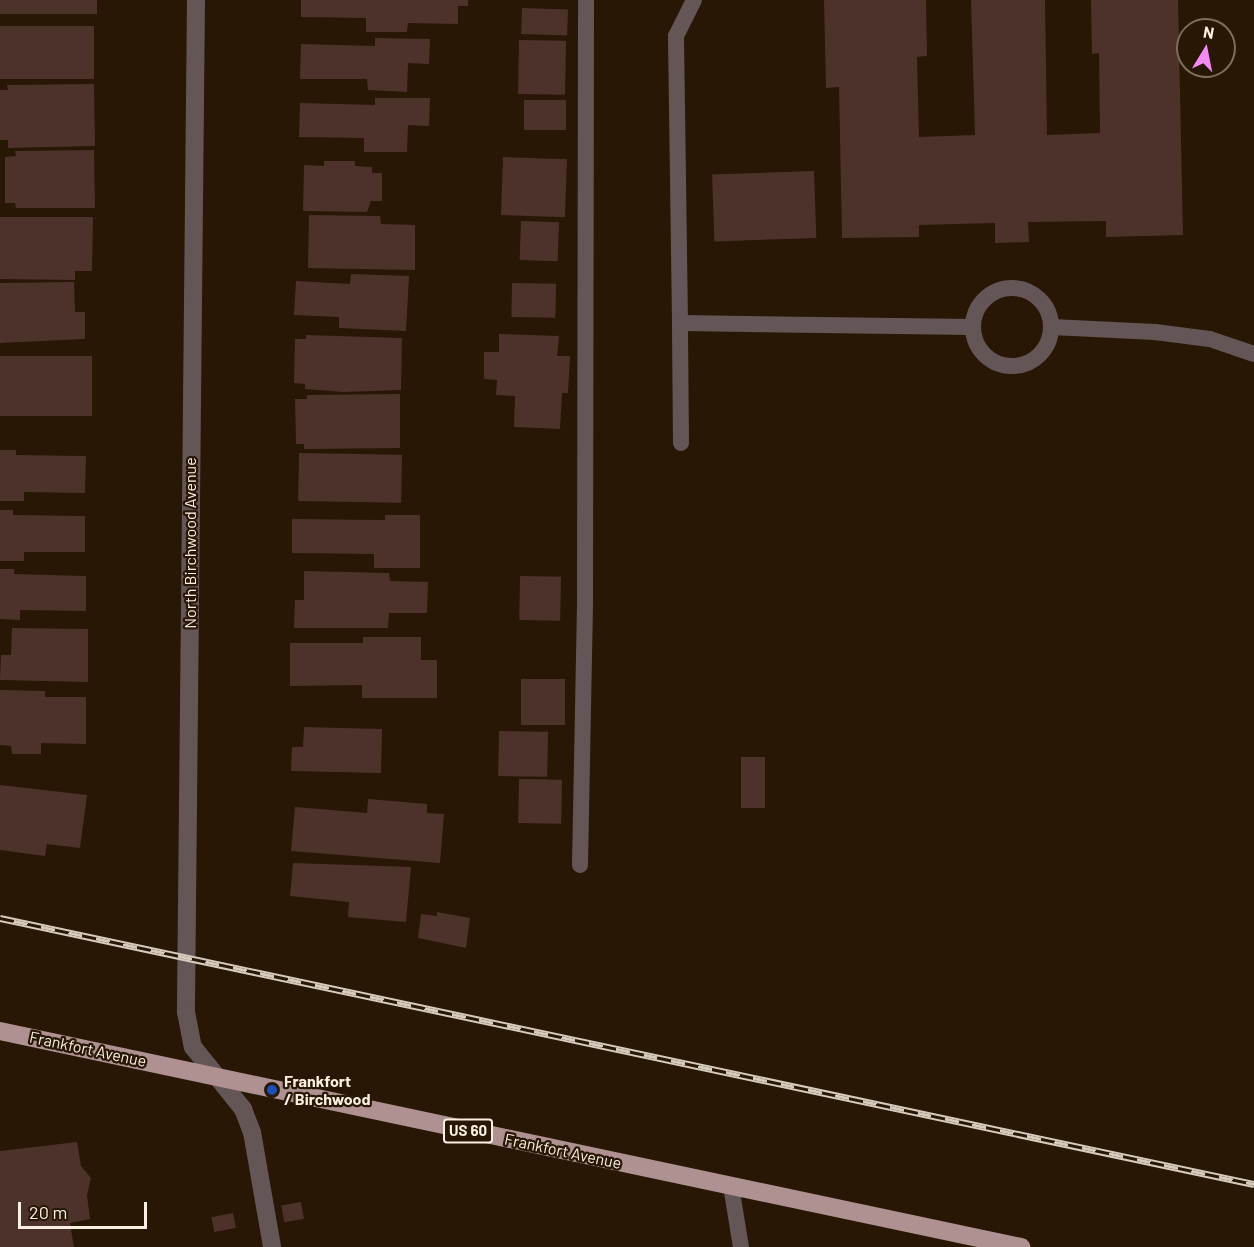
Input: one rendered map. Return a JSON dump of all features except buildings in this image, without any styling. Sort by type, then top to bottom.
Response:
[{"type":"main road","name":"Frankfort Avenue","points":[[0,1031],[1021,1247]]},
{"type":"street","name":"North Birchwood Avenue","points":[[196,0],[186,1012],[193,1047],[215,1078],[243,1109],[252,1132],[272,1247]]},
{"type":"lane","points":[[580,865],[585,603],[586,0]]},
{"type":"lane","points":[[681,442],[676,36],[694,0]]},
{"type":"lane","points":[[1013,288],[1028,291],[1041,300],[1052,327],[1049,342],[1041,355],[1028,364],[1013,366],[997,364],[985,356],[973,327],[984,299],[997,291],[1013,288]]},
{"type":"lane","points":[[680,323],[973,327]]},
{"type":"lane","points":[[1052,327],[1155,332],[1209,339],[1253,349]]},
{"type":"lane","points":[[731,1186],[741,1247]]},
{"type":"railway","points":[[0,918],[1254,1184]]},
{"type":"place","name":"Frankfort / Birchwood","points":[[272,1090]]}]
